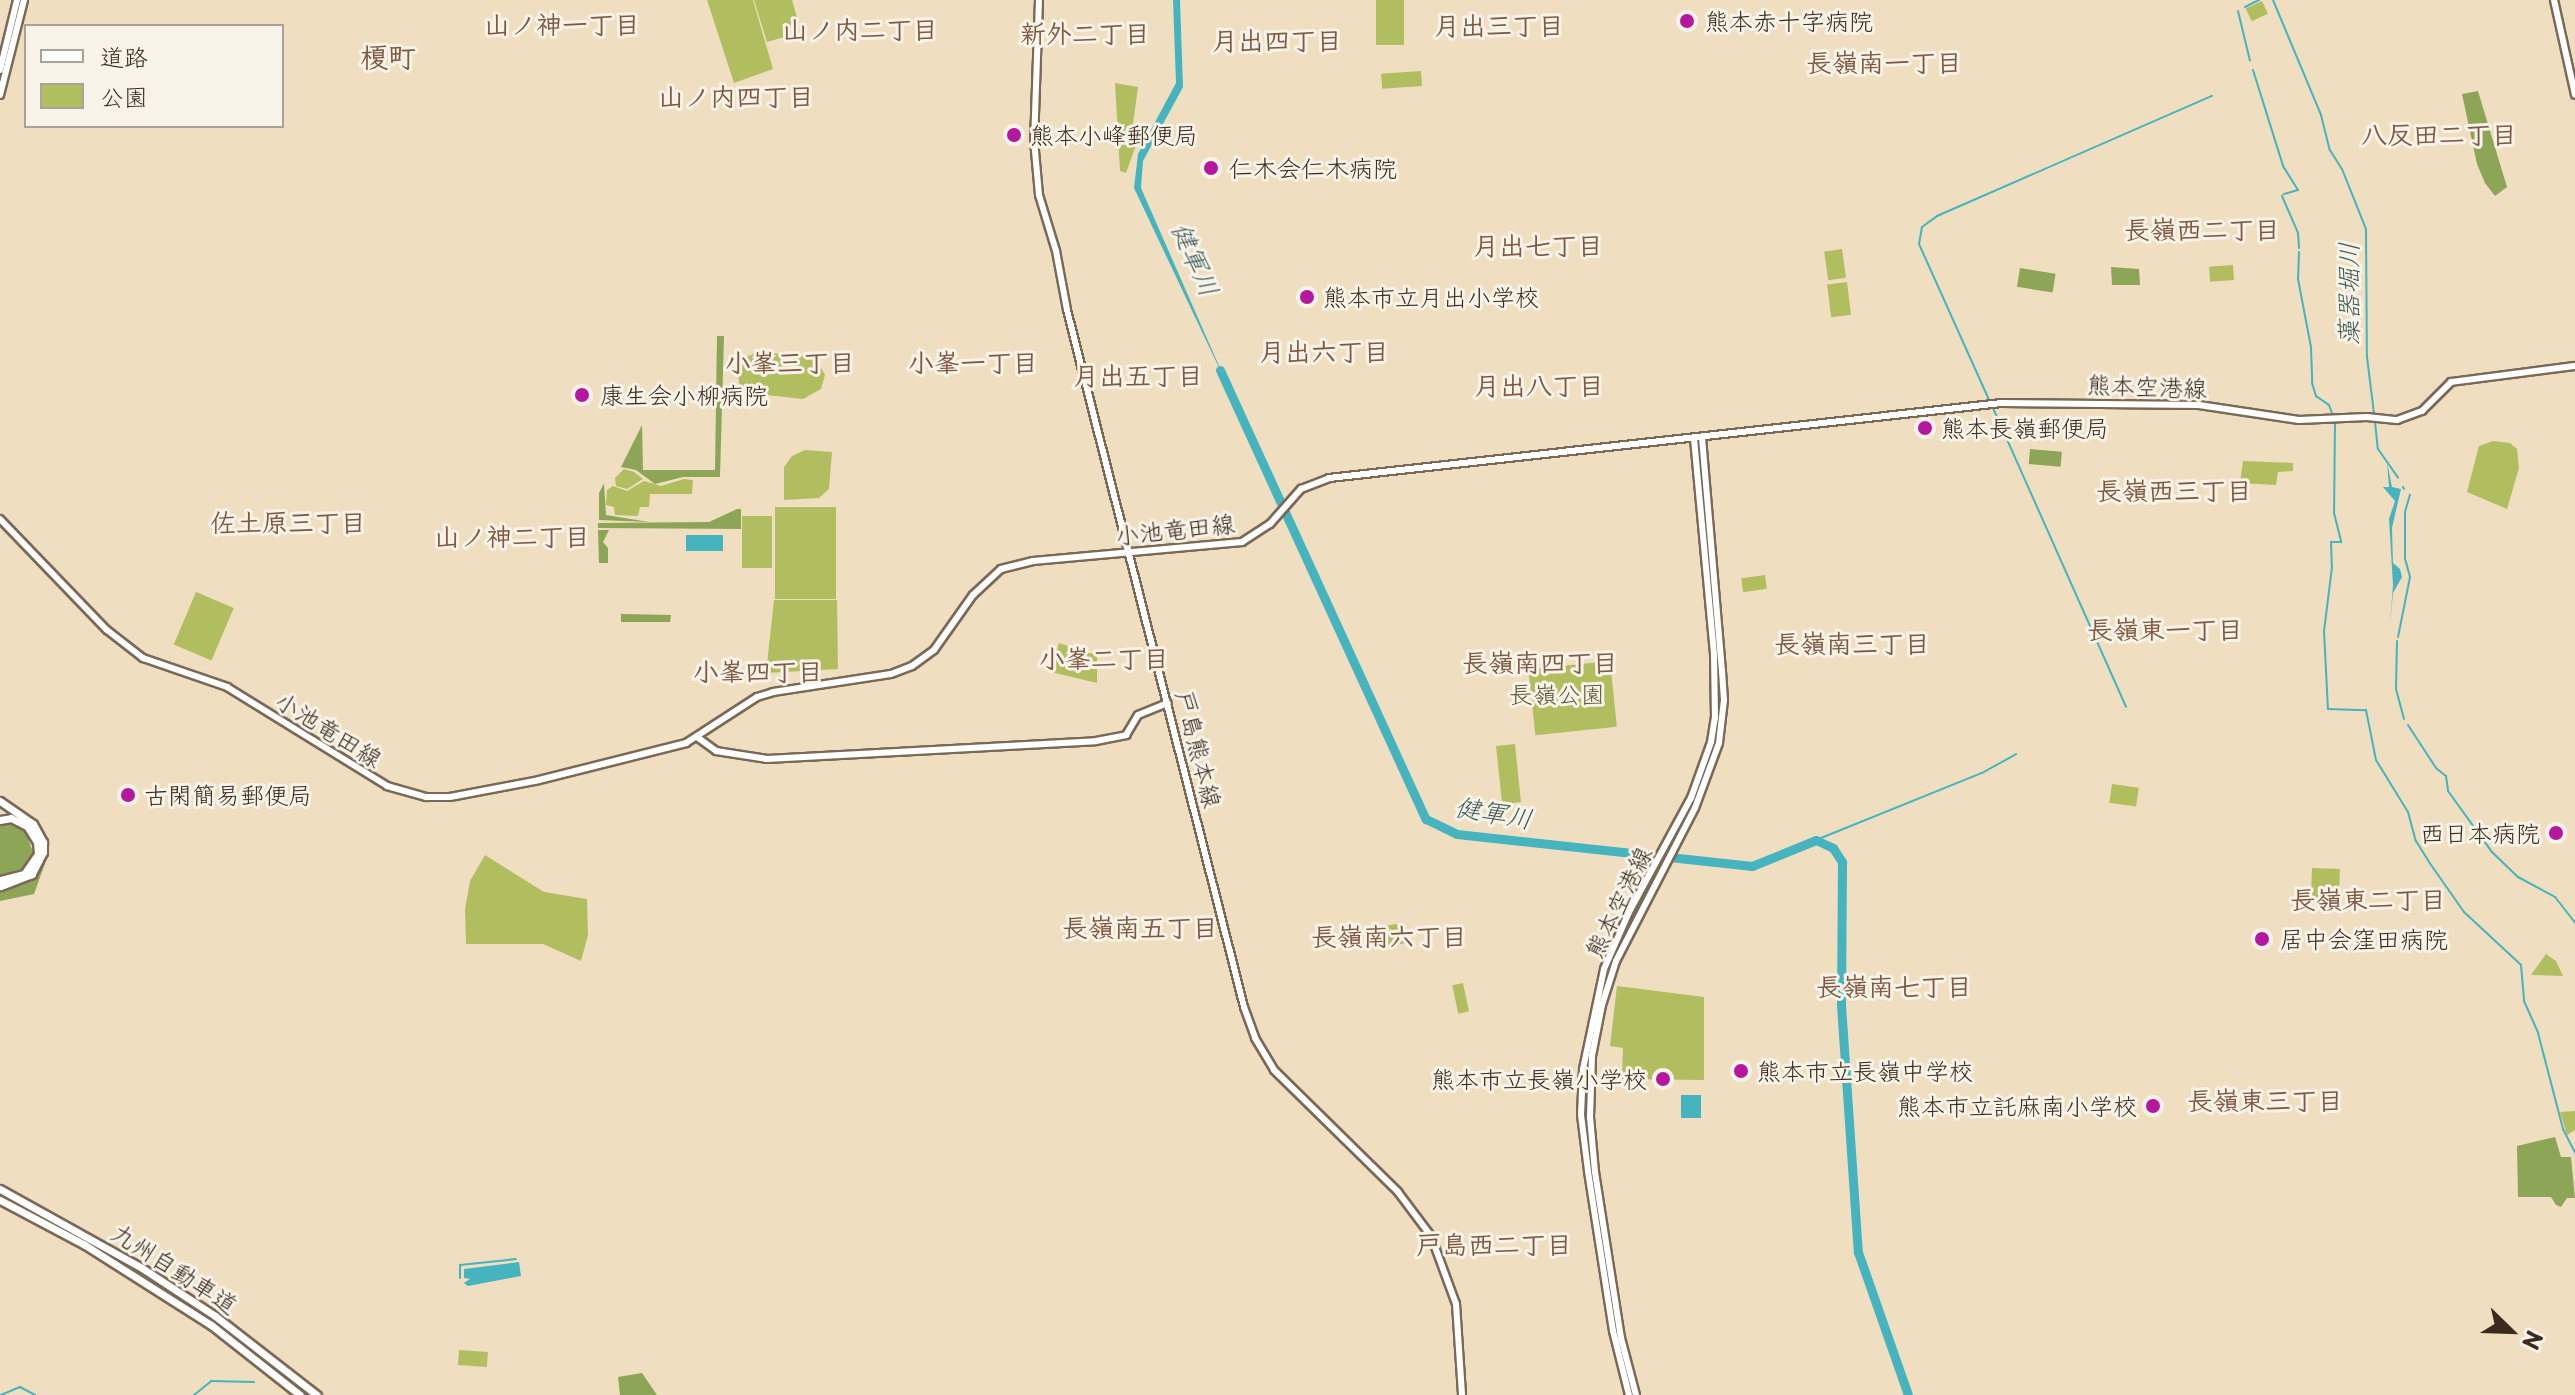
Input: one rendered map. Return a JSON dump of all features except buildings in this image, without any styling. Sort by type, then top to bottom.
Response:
[{"type":"highway","points":[[0,801],[33,824],[43,842],[43,852],[32,874],[0,883]]},
{"type":"highway","points":[[0,820],[11,818],[27,826],[37,842],[38,854],[24,874],[0,883]]},
{"type":"highway","name":"九州自動車道","points":[[0,1189],[142,1268],[215,1316],[317,1395]]},
{"type":"highway","name":"九州自動車道","points":[[0,1200],[85,1245],[211,1325],[300,1395]]},
{"type":"main road","points":[[0,70],[17,0]]},
{"type":"main road","points":[[0,95],[24,0]]},
{"type":"main road","name":"戸島熊本線","points":[[1039,0],[1035,178],[1241,995],[1255,1038],[1274,1070],[1398,1192],[1431,1236],[1456,1304],[1462,1395]]},
{"type":"main road","points":[[2554,0],[2575,95]]},
{"type":"main road","name":"熊本空港線","points":[[1698,438],[2002,403],[2199,405],[2299,420],[2405,419],[2422,411],[2451,382],[2575,366]]},
{"type":"main road","name":"小池竜田線","points":[[0,519],[128,649],[153,663],[227,687],[387,786],[426,797],[450,797],[535,781],[670,748],[697,737],[757,697],[791,688],[891,674],[912,666],[934,650],[973,595],[1001,569],[1033,561],[1242,542],[1260,533],[1301,489],[1329,478],[1698,438]]},
{"type":"main road","name":"熊本空港線","points":[[1629,1395],[1613,1331],[1586,1159],[1581,1115],[1583,1069],[1593,1011],[1610,955],[1629,912],[1691,798],[1711,742],[1714,654],[1698,438]]},
{"type":"main road","name":"熊本空港線","points":[[1636,1395],[1621,1338],[1595,1172],[1590,1117],[1592,1056],[1602,1005],[1616,961],[1695,808],[1719,743],[1723,686],[1698,438]]},
{"type":"main road","points":[[697,737],[716,751],[767,759],[1096,741],[1126,735],[1138,715],[1168,703]]},
{"type":"green space","points":[[707,0],[753,0],[773,69],[734,83]]},
{"type":"green space","points":[[754,0],[792,0],[801,32],[767,42]]},
{"type":"green space","points":[[1376,0],[1404,0],[1404,45],[1376,45]]},
{"type":"green space","points":[[2262,1],[2268,14],[2252,21],[2246,9]]},
{"type":"green space","points":[[1421,71],[1422,86],[1382,89],[1381,74]]},
{"type":"green space","points":[[1115,83],[1138,87],[1132,132],[1140,134],[1126,173],[1120,171]]},
{"type":"green space","points":[[2478,91],[2507,187],[2495,196],[2477,164],[2462,94]]},
{"type":"green space","points":[[1842,249],[1846,278],[1828,280],[1824,252]]},
{"type":"green space","points":[[2233,265],[2234,280],[2210,282],[2209,267]]},
{"type":"green space","points":[[2111,267],[2139,269],[2140,285],[2112,285]]},
{"type":"green space","points":[[2020,268],[2056,274],[2053,292],[2017,287]]},
{"type":"green space","points":[[1847,282],[1851,315],[1831,317],[1827,284]]},
{"type":"green space","points":[[717,336],[724,336],[720,477],[683,477],[655,484],[636,470],[621,467],[642,425],[643,470],[715,470]]},
{"type":"green space","points":[[758,352],[815,357],[825,375],[821,389],[803,399],[747,393],[739,383],[738,369],[746,357]]},
{"type":"green space","points":[[2493,441],[2510,443],[2517,449],[2519,468],[2507,509],[2467,492],[2479,446]]},
{"type":"green space","points":[[2030,449],[2062,452],[2061,467],[2029,464]]},
{"type":"green space","points":[[805,450],[832,452],[829,489],[819,498],[784,500],[784,467],[792,456]]},
{"type":"green space","points":[[2243,461],[2293,463],[2293,471],[2278,472],[2276,485],[2240,483]]},
{"type":"green space","points":[[624,469],[643,479],[627,489],[616,486],[615,478]]},
{"type":"green space","points":[[684,479],[693,480],[692,494],[650,494],[649,507],[640,507],[638,516],[615,515],[614,507],[606,505],[607,490],[613,486],[627,491],[644,481],[661,486]]},
{"type":"green space","points":[[604,483],[606,515],[649,522],[599,520],[599,493]]},
{"type":"green space","points":[[775,507],[836,507],[836,599],[775,599]]},
{"type":"green space","points":[[741,509],[741,529],[598,528],[598,523],[709,522]]},
{"type":"green space","points":[[742,516],[772,516],[772,568],[742,568]]},
{"type":"green space","points":[[598,530],[609,530],[603,542],[608,548],[608,563],[599,563]]},
{"type":"green space","points":[[1765,575],[1767,589],[1743,592],[1741,578]]},
{"type":"green space","points":[[196,592],[234,608],[211,660],[174,644]]},
{"type":"green space","points":[[774,600],[837,600],[838,669],[766,673]]},
{"type":"green space","points":[[621,614],[671,615],[670,622],[621,622]]},
{"type":"green space","points":[[1059,643],[1097,655],[1097,683],[1051,672]]},
{"type":"green space","name":"長嶺公園","points":[[1610,661],[1617,727],[1535,735],[1528,670]]},
{"type":"green space","points":[[1515,744],[1521,802],[1506,804],[1509,811],[1503,812],[1496,746]]},
{"type":"green space","points":[[2112,784],[2139,788],[2136,807],[2109,803]]},
{"type":"green space","points":[[0,824],[18,825],[25,830],[33,852],[22,869],[0,876]]},
{"type":"green space","points":[[46,844],[47,858],[34,894],[0,901],[0,889],[22,884],[35,876],[44,863]]},
{"type":"green space","points":[[485,855],[544,892],[587,899],[588,935],[581,961],[543,944],[466,944],[465,909],[470,881]]},
{"type":"green space","points":[[2312,868],[2340,869],[2339,900],[2311,899]]},
{"type":"green space","points":[[1396,924],[1407,929],[1409,943],[1374,947],[1374,928]]},
{"type":"green space","points":[[2546,954],[2556,961],[2563,976],[2531,975]]},
{"type":"green space","points":[[1463,983],[1469,1011],[1458,1014],[1452,985]]},
{"type":"green space","name":"熊本市立長嶺小学校","points":[[1617,986],[1704,997],[1704,1080],[1622,1079],[1623,1048],[1610,1046]]},
{"type":"green space","points":[[2575,1111],[2575,1130],[2567,1135],[2560,1112]]},
{"type":"green space","points":[[2555,1137],[2561,1157],[2571,1157],[2575,1198],[2567,1198],[2561,1207],[2551,1197],[2518,1197],[2517,1146]]},
{"type":"green space","points":[[459,1350],[488,1352],[487,1367],[458,1365]]},
{"type":"green space","points":[[642,1373],[657,1395],[620,1395],[618,1377]]},
{"type":"water","points":[[1173,0],[1180,0],[1183,87],[1143,161],[1141,188],[1230,391],[1134,188],[1138,154],[1176,83]]},
{"type":"water","points":[[2387,462],[2392,487],[2401,489],[2392,528],[2393,563],[2400,569],[2402,577],[2393,593],[2390,625],[2393,585],[2389,519],[2395,501],[2383,487],[2389,487]]},
{"type":"water","points":[[686,535],[723,535],[723,551],[686,551]]},
{"type":"water","points":[[1681,1095],[1701,1095],[1701,1118],[1681,1118]]},
{"type":"water","points":[[519,1262],[521,1276],[468,1286],[464,1283],[470,1279],[464,1278],[464,1269]]},
{"type":"waterway","points":[[2245,7],[2259,0]]},
{"type":"waterway","name":"藻器堀川","points":[[2273,0],[2321,115],[2330,150],[2342,169],[2366,229],[2367,357],[2374,413]]},
{"type":"waterway","points":[[2238,11],[2250,61]]},
{"type":"waterway","points":[[2253,70],[2283,166],[2298,190],[2284,194]]},
{"type":"waterway","points":[[1990,402],[1919,244],[1922,227],[1937,216],[2212,96]]},
{"type":"waterway","points":[[2282,196],[2298,233],[2299,248]]},
{"type":"waterway","points":[[2299,252],[2298,279],[2311,347],[2312,383],[2316,396],[2329,405],[2333,416]]},
{"type":"waterway","name":"健軍川","points":[[1220,370],[1426,819],[1457,834],[1752,866],[1816,840],[1833,848],[1842,862],[1841,1005],[1858,1252],[1908,1395]]},
{"type":"waterway","points":[[1993,408],[2126,707]]},
{"type":"waterway","points":[[2335,422],[2334,513],[2341,542],[2331,542],[2332,567],[2324,631],[2328,709],[2366,710],[2376,760],[2408,812],[2416,841],[2464,912],[2521,965],[2524,1001],[2538,1033],[2563,1129],[2575,1153]]},
{"type":"waterway","name":"藻器堀川","points":[[2375,422],[2378,449],[2398,478]]},
{"type":"waterway","name":"藻器堀川","points":[[2398,637],[2410,577],[2405,558],[2405,512],[2410,495]]},
{"type":"waterway","name":"藻器堀川","points":[[2397,641],[2396,689],[2404,719]]},
{"type":"waterway","name":"藻器堀川","points":[[2408,725],[2436,768],[2446,776],[2448,791],[2492,852],[2518,877],[2555,897],[2575,923]]},
{"type":"waterway","points":[[1816,840],[1982,773],[2016,754]]},
{"type":"waterway","points":[[460,1278],[460,1265],[516,1259]]},
{"type":"waterway","points":[[194,1395],[211,1381],[254,1382]]},
{"type":"waterway","points":[[1,1395],[20,1387],[35,1395]]},
{"type":"place","name":"熊本赤十字病院","points":[[1687,21]]},
{"type":"place","name":"熊本小峰郵便局","points":[[1014,135]]},
{"type":"place","name":"仁木会仁木病院","points":[[1211,168]]},
{"type":"place","name":"熊本市立月出小学校","points":[[1307,297]]},
{"type":"place","name":"康生会小柳病院","points":[[582,395]]},
{"type":"place","name":"熊本長嶺郵便局","points":[[1925,428]]},
{"type":"place","name":"古閑簡易郵便局","points":[[128,795]]},
{"type":"place","name":"西日本病院","points":[[2556,833]]},
{"type":"place","name":"居中会窪田病院","points":[[2262,939]]},
{"type":"place","name":"熊本市立長嶺中学校","points":[[1741,1071]]},
{"type":"place","name":"熊本市立長嶺小学校","points":[[1663,1079]]},
{"type":"place","name":"熊本市立託麻南小学校","points":[[2153,1106]]},
{"type":"district","name":"山ノ神一丁目","points":[[562,24]]},
{"type":"district","name":"月出三丁目","points":[[1499,25]]},
{"type":"district","name":"山ノ内二丁目","points":[[860,29]]},
{"type":"district","name":"新外二丁目","points":[[1085,33]]},
{"type":"district","name":"月出四丁目","points":[[1277,40]]},
{"type":"district","name":"榎町","points":[[388,56]]},
{"type":"district","name":"長嶺南一丁目","points":[[1884,62]]},
{"type":"district","name":"山ノ内四丁目","points":[[736,96]]},
{"type":"district","name":"八反田二丁目","points":[[2439,134]]},
{"type":"district","name":"長嶺西二丁目","points":[[2202,229]]},
{"type":"district","name":"月出七丁目","points":[[1538,245]]},
{"type":"district","name":"月出六丁目","points":[[1324,351]]},
{"type":"district","name":"小峯三丁目","points":[[790,362]]},
{"type":"district","name":"小峯一丁目","points":[[973,362]]},
{"type":"district","name":"月出五丁目","points":[[1138,375]]},
{"type":"district","name":"月出八丁目","points":[[1539,385]]},
{"type":"district","name":"長嶺西三丁目","points":[[2174,490]]},
{"type":"district","name":"佐土原三丁目","points":[[288,522]]},
{"type":"district","name":"山ノ神二丁目","points":[[512,536]]},
{"type":"district","name":"長嶺東一丁目","points":[[2165,629]]},
{"type":"district","name":"長嶺南三丁目","points":[[1852,643]]},
{"type":"district","name":"小峯二丁目","points":[[1104,658]]},
{"type":"district","name":"長嶺南四丁目","points":[[1540,662]]},
{"type":"district","name":"小峯四丁目","points":[[758,671]]},
{"type":"district","name":"長嶺東二丁目","points":[[2368,899]]},
{"type":"district","name":"長嶺南五丁目","points":[[1140,927]]},
{"type":"district","name":"長嶺南六丁目","points":[[1389,936]]},
{"type":"district","name":"長嶺南七丁目","points":[[1894,986]]},
{"type":"district","name":"長嶺東三丁目","points":[[2265,1100]]},
{"type":"district","name":"戸島西二丁目","points":[[1494,1244]]}]
